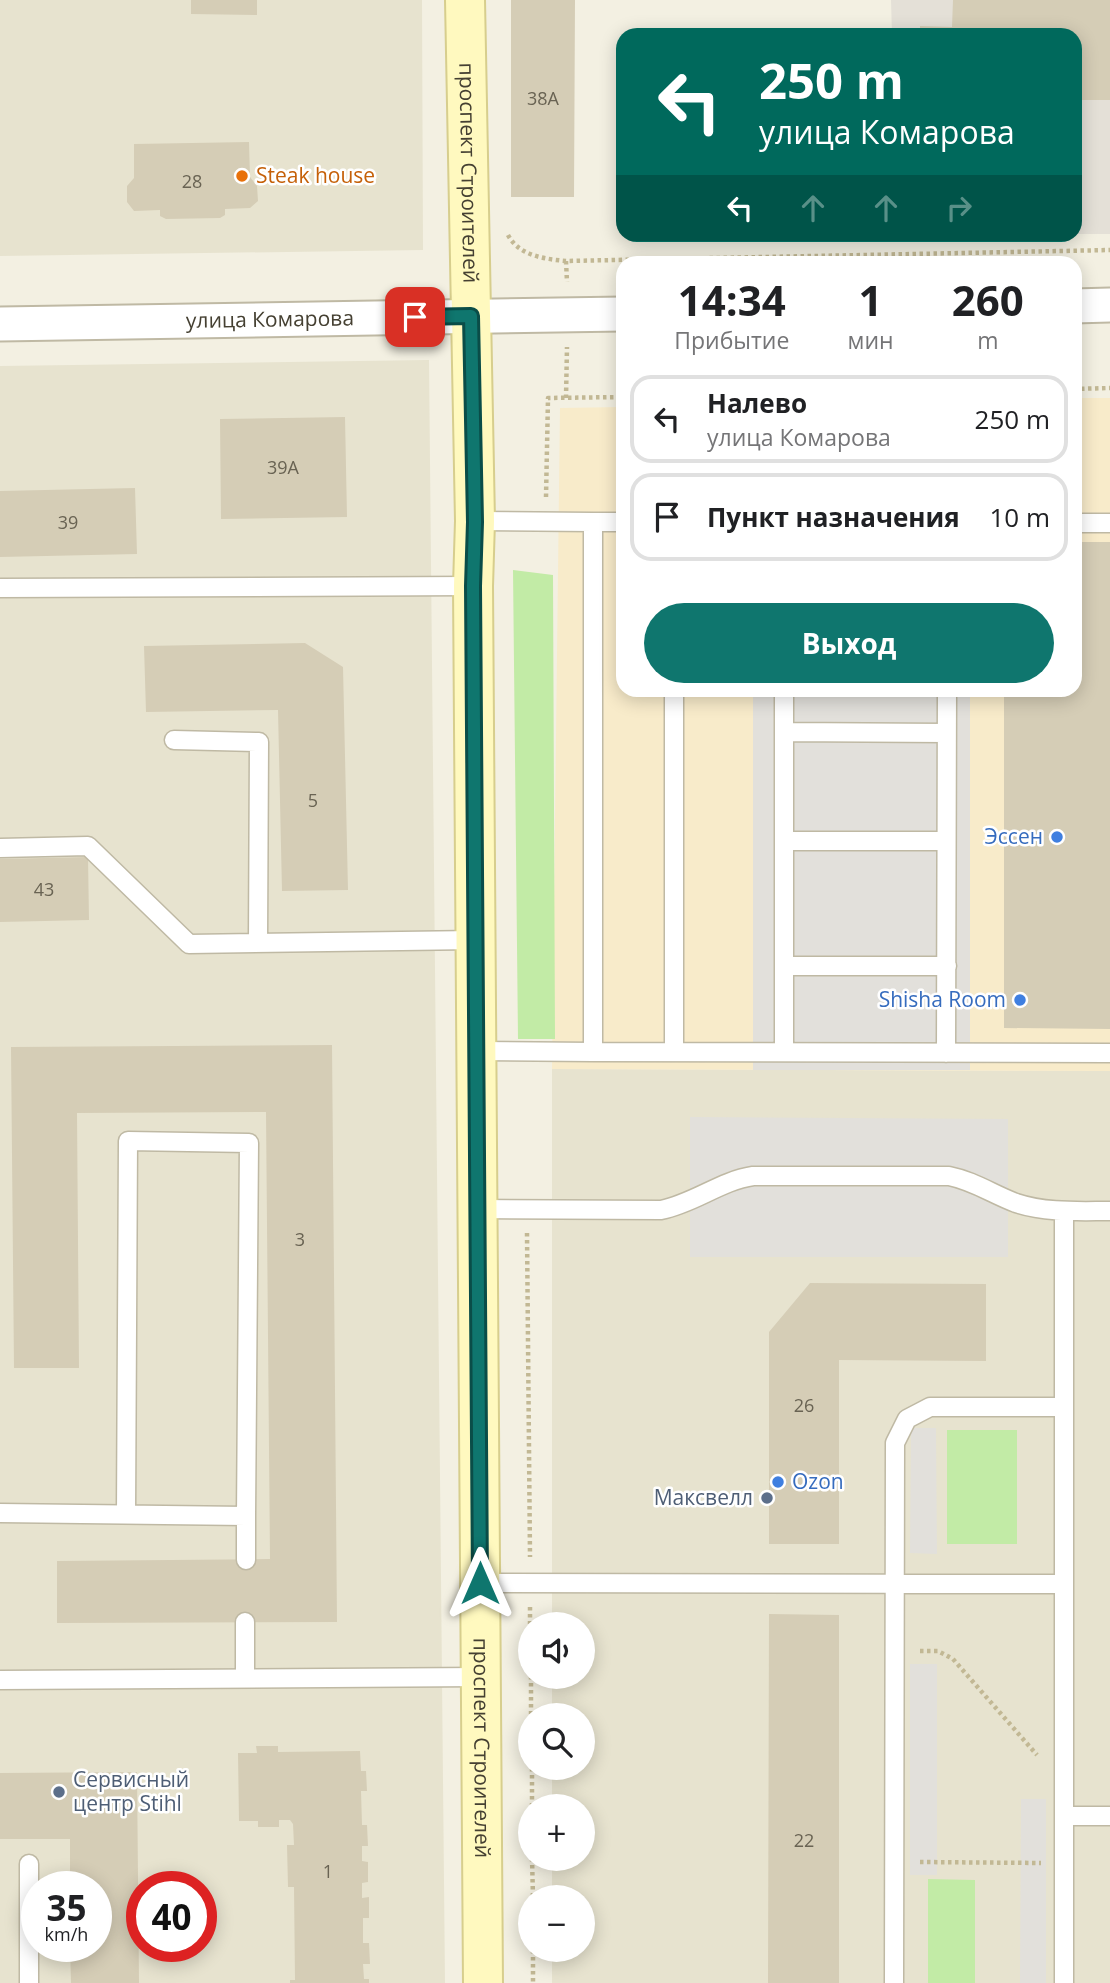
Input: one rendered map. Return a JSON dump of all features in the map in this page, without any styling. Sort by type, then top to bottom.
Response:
[{"type":"street","name":"проспект Строителей","points":[[465,0],[475,522],[473,586],[483,1983]]},
{"type":"street","points":[[1082,306],[1110,305]]},
{"type":"street","name":"улица Комарова","points":[[0,324],[616,313]]},
{"type":"lane","points":[[475,522],[616,522]]},
{"type":"lane","points":[[593,522],[593,1052]]},
{"type":"lane","points":[[1082,523],[1110,523]]},
{"type":"lane","points":[[0,588],[473,586]]},
{"type":"lane","points":[[674,697],[674,1052]]},
{"type":"lane","points":[[784,697],[784,1052]]},
{"type":"lane","points":[[946,1053],[947,697]]},
{"type":"lane","points":[[784,732],[946,733]]},
{"type":"lane","points":[[174,740],[259,742],[258,943]]},
{"type":"lane","points":[[784,841],[946,841]]},
{"type":"lane","points":[[0,848],[88,846],[189,944],[475,940]]},
{"type":"lane","points":[[784,966],[947,967]]},
{"type":"lane","points":[[476,1051],[1110,1053]]},
{"type":"lane","points":[[125,1514],[128,1141],[249,1143],[246,1560]]},
{"type":"lane","points":[[477,1209],[661,1210],[686,1204],[728,1181],[753,1176],[949,1176],[984,1186],[1013,1202],[1041,1210],[1110,1211]]},
{"type":"lane","points":[[1064,1983],[1065,1211]]},
{"type":"lane","points":[[894,1983],[895,1443],[907,1419],[930,1407],[1064,1407]]},
{"type":"lane","points":[[0,1513],[246,1516]]},
{"type":"lane","points":[[480,1583],[1064,1584]]},
{"type":"lane","points":[[245,1622],[245,1678]]},
{"type":"lane","points":[[0,1680],[481,1676]]},
{"type":"lane","points":[[1064,1816],[1110,1816]]},
{"type":"lane","points":[[29,1864],[29,1983]]},
{"type":"path","points":[[505,229],[511,240],[536,258],[566,261],[616,260]]},
{"type":"path","points":[[813,256],[1110,250]]},
{"type":"path","points":[[1082,389],[1110,388]]},
{"type":"path","points":[[545,522],[548,398],[616,397]]},
{"type":"path","points":[[527,1209],[530,1612]]},
{"type":"path","points":[[894,1651],[937,1651],[953,1659],[1064,1787]]},
{"type":"path","points":[[894,1862],[1064,1863]]},
{"type":"path","points":[[533,1962],[533,1983]]},
{"type":"shaded area","points":[[0,0],[422,0],[423,250],[0,256]]},
{"type":"shaded area","points":[[891,0],[1110,0],[1110,234],[1082,234],[1082,28],[892,28]]},
{"type":"shaded area","points":[[429,360],[445,1983],[0,1983],[0,366]]},
{"type":"shaded area","points":[[1082,398],[1110,398],[1110,1071],[552,1069],[560,408],[616,407],[616,697],[1082,697]]},
{"type":"shaded area","points":[[753,697],[970,697],[970,1070],[753,1070]]},
{"type":"shaded area","points":[[552,1069],[1110,1071],[1110,1983],[552,1983],[552,1962],[595,1962],[595,1885],[552,1885],[552,1871],[595,1871],[595,1794],[552,1794],[552,1780],[595,1780],[595,1703],[552,1703],[552,1689],[595,1689],[595,1612],[552,1612]]},
{"type":"shaded area","points":[[690,1117],[1008,1119],[1008,1257],[690,1257]]},
{"type":"shaded area","points":[[911,1428],[936,1428],[937,1554],[910,1553]]},
{"type":"shaded area","points":[[910,1664],[937,1664],[937,1875],[910,1875]]},
{"type":"shaded area","points":[[1021,1799],[1046,1799],[1046,1983],[1020,1983]]},
{"type":"green space","points":[[513,570],[553,575],[555,1039],[518,1039]]},
{"type":"green space","points":[[947,1430],[1017,1430],[1017,1544],[947,1544]]},
{"type":"green space","points":[[928,1879],[975,1880],[975,1983],[928,1983]]},
{"type":"building","points":[[191,0],[257,0],[257,15],[191,14]]},
{"type":"building","points":[[511,0],[575,0],[574,197],[511,197]]},
{"type":"building","points":[[953,0],[1110,0],[1110,100],[1082,100],[1082,28],[920,28],[920,26],[952,27]]},
{"type":"building","points":[[249,142],[250,177],[257,186],[258,201],[250,208],[225,209],[225,215],[220,218],[166,219],[160,216],[160,210],[134,211],[127,202],[127,186],[134,178],[134,144]]},
{"type":"building","points":[[345,417],[347,517],[221,519],[220,419]]},
{"type":"building","points":[[135,488],[137,554],[0,557],[0,491]]},
{"type":"building","name":"Эссен","points":[[1082,542],[1110,542],[1110,1029],[1004,1028],[1004,697],[1082,697]]},
{"type":"building","points":[[305,643],[343,667],[348,890],[282,891],[278,710],[146,712],[144,646]]},
{"type":"building","points":[[88,857],[89,920],[0,922],[0,859]]},
{"type":"building","points":[[332,1045],[337,1622],[57,1623],[57,1561],[270,1559],[266,1112],[77,1113],[79,1368],[14,1368],[11,1047]]},
{"type":"building","points":[[810,1283],[986,1284],[986,1361],[839,1360],[839,1544],[769,1544],[769,1332]]},
{"type":"building","points":[[769,1614],[839,1615],[839,1983],[768,1983]]},
{"type":"building","points":[[256,1746],[278,1746],[278,1752],[360,1751],[361,1771],[366,1771],[367,1791],[361,1791],[362,1825],[367,1825],[368,1846],[362,1846],[362,1861],[368,1862],[368,1882],[362,1883],[362,1898],[369,1897],[369,1918],[363,1918],[363,1943],[369,1943],[370,1964],[363,1964],[364,1979],[369,1979],[369,1983],[290,1983],[290,1980],[295,1980],[294,1887],[288,1887],[287,1845],[294,1845],[293,1824],[290,1820],[279,1820],[279,1827],[258,1827],[258,1821],[239,1821],[238,1753],[257,1753]]},
{"type":"building","points":[[137,1772],[138,1871],[126,1871],[126,1962],[139,1962],[139,1983],[71,1983],[70,1962],[112,1962],[112,1871],[70,1871],[70,1839],[0,1839],[0,1773]]},
{"type":"place","name":"Steak house","points":[[242,176]]},
{"type":"place","name":"Эссен","points":[[1057,837]]},
{"type":"place","name":"Shisha Room","points":[[1020,1000]]},
{"type":"place","name":"Ozon","points":[[778,1482]]},
{"type":"place","name":"Максвелл","points":[[767,1498]]},
{"type":"place","name":"Сервисный центр Stihl","points":[[59,1792]]},
{"type":"route","points":[[415,317],[471,316],[475,522],[473,586],[480,1583]]}]
